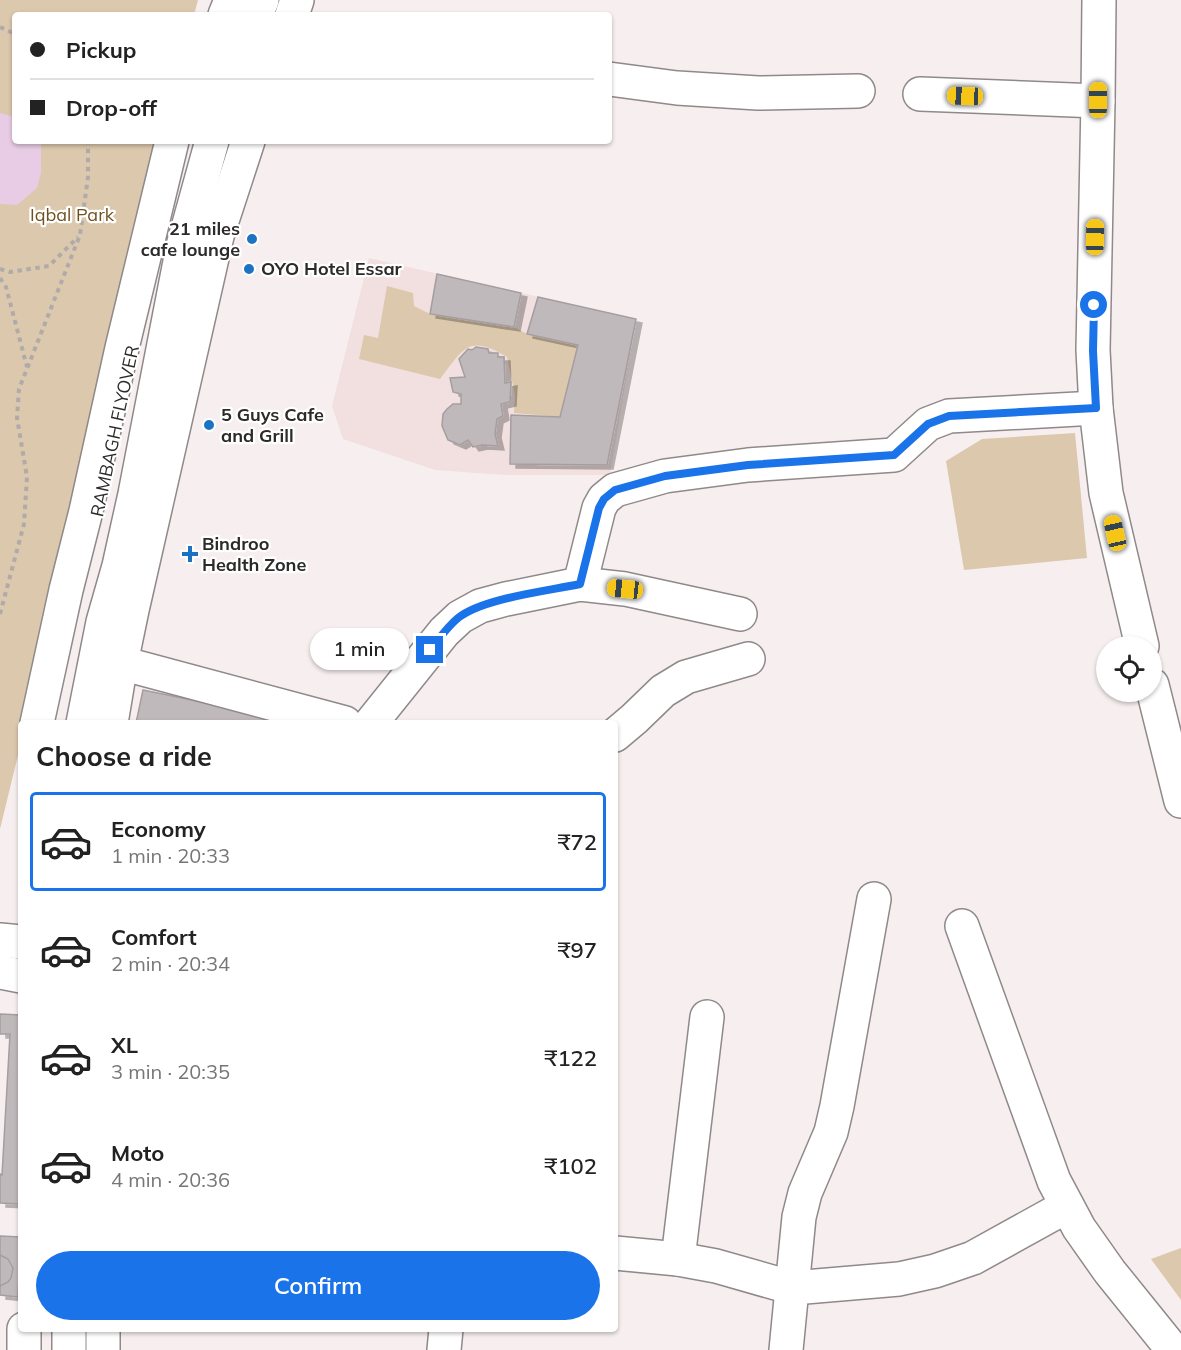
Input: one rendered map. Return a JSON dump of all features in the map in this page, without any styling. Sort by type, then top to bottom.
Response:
[{"type":"street","points":[[1099,0],[1093,351],[1096,408],[1106,493],[1140,636]]},
{"type":"street","points":[[612,79],[677,88],[758,93],[858,92]]},
{"type":"street","points":[[920,94],[1098,100]]},
{"type":"street","points":[[39,720],[66,591],[171,144]]},
{"type":"street","name":"RAMBAGH FLYOVER","points":[[53,720],[99,513],[155,238],[181,144]]},
{"type":"street","name":"RAMBAGH FLYOVER","points":[[84,720],[103,622],[119,566],[135,494],[183,246],[211,144]]},
{"type":"street","points":[[112,720],[121,663],[218,236],[247,144]]},
{"type":"street","points":[[580,584],[599,508],[604,499],[615,490],[665,476],[698,471],[748,465],[894,455],[928,424],[949,416],[1096,408]]},
{"type":"street","points":[[373,720],[444,632],[460,617],[480,606],[580,584],[625,589],[740,614]]},
{"type":"street","points":[[618,732],[663,691],[686,677],[748,658]]},
{"type":"street","points":[[121,663],[334,720]]},
{"type":"street","points":[[1156,702],[1181,801]]},
{"type":"street","points":[[786,1350],[799,1217],[805,1193],[831,1132],[874,899]]},
{"type":"street","points":[[962,926],[1054,1181],[1079,1228],[1110,1272],[1173,1350]]},
{"type":"street","points":[[0,940],[18,942]]},
{"type":"street","points":[[0,972],[18,975]]},
{"type":"street","points":[[678,1259],[706,1017]]},
{"type":"street","points":[[618,1253],[678,1259],[716,1266],[793,1288],[899,1279],[935,1271],[973,1258],[1067,1206]]},
{"type":"street","points":[[24,1332],[24,1350]]},
{"type":"street","points":[[40,1332],[40,1350]]},
{"type":"street","points":[[69,1332],[69,1350]]},
{"type":"street","points":[[102,1332],[103,1350]]},
{"type":"street","points":[[444,1350],[446,1332]]},
{"type":"path","points":[[0,614],[24,524],[27,477],[17,418],[19,389],[80,234],[88,177],[88,144]]},
{"type":"path","points":[[0,269],[10,272],[49,266],[80,234]]},
{"type":"path","points":[[0,278],[6,287],[27,368]]},
{"type":"shaded area","points":[[0,113],[12,116],[12,144],[41,144],[41,173],[37,188],[17,205],[0,204]]},
{"type":"shaded area","points":[[369,258],[636,319],[610,475],[504,475],[435,470],[343,439],[332,406]]},
{"type":"green space","name":"Iqbal Park","points":[[0,0],[198,0],[195,12],[12,12],[12,144],[163,144],[27,720],[18,720],[18,755],[0,829]]},
{"type":"green space","points":[[387,286],[413,293],[414,306],[430,314],[514,327],[527,334],[578,345],[560,417],[514,413],[515,395],[507,357],[483,346],[475,346],[461,352],[440,379],[359,359],[364,335],[378,338]]},
{"type":"green space","points":[[1075,433],[1087,558],[964,570],[946,461],[982,439]]},
{"type":"green space","points":[[1181,1248],[1181,1300],[1151,1259]]},
{"type":"building","points":[[437,274],[521,293],[514,327],[430,314]]},
{"type":"building","points":[[538,297],[636,319],[607,465],[510,464],[511,415],[560,417],[578,345],[527,334]]},
{"type":"building","points":[[476,347],[488,349],[489,353],[498,353],[498,357],[504,357],[505,383],[511,382],[510,402],[501,404],[503,416],[497,419],[495,434],[498,446],[473,447],[468,440],[460,445],[448,440],[442,426],[443,414],[447,409],[453,404],[461,404],[461,394],[453,392],[450,378],[465,377],[459,359],[468,349],[472,350]]},
{"type":"building","points":[[143,690],[291,720],[137,720]]},
{"type":"building","points":[[0,1014],[18,1015],[18,1204],[0,1203],[10,1034],[0,1034]]},
{"type":"building","points":[[0,1236],[18,1237],[18,1297],[0,1295]]},
{"type":"building","points":[[0,1255],[8,1259],[13,1268],[11,1278],[0,1286]]},
{"type":"place","name":"21 miles cafe lounge","points":[[252,239]]},
{"type":"place","name":"OYO Hotel Essar","points":[[249,269]]},
{"type":"place","name":"5 Guys Cafe and Grill","points":[[209,425]]},
{"type":"place","name":"Bindroo Health Zone","points":[[190,554]]},
{"type":"route","points":[[430,650],[460,617],[480,606],[580,584],[599,508],[604,499],[615,490],[665,476],[698,471],[748,465],[894,455],[928,424],[949,416],[1096,408],[1093,351],[1094,305]]}]
